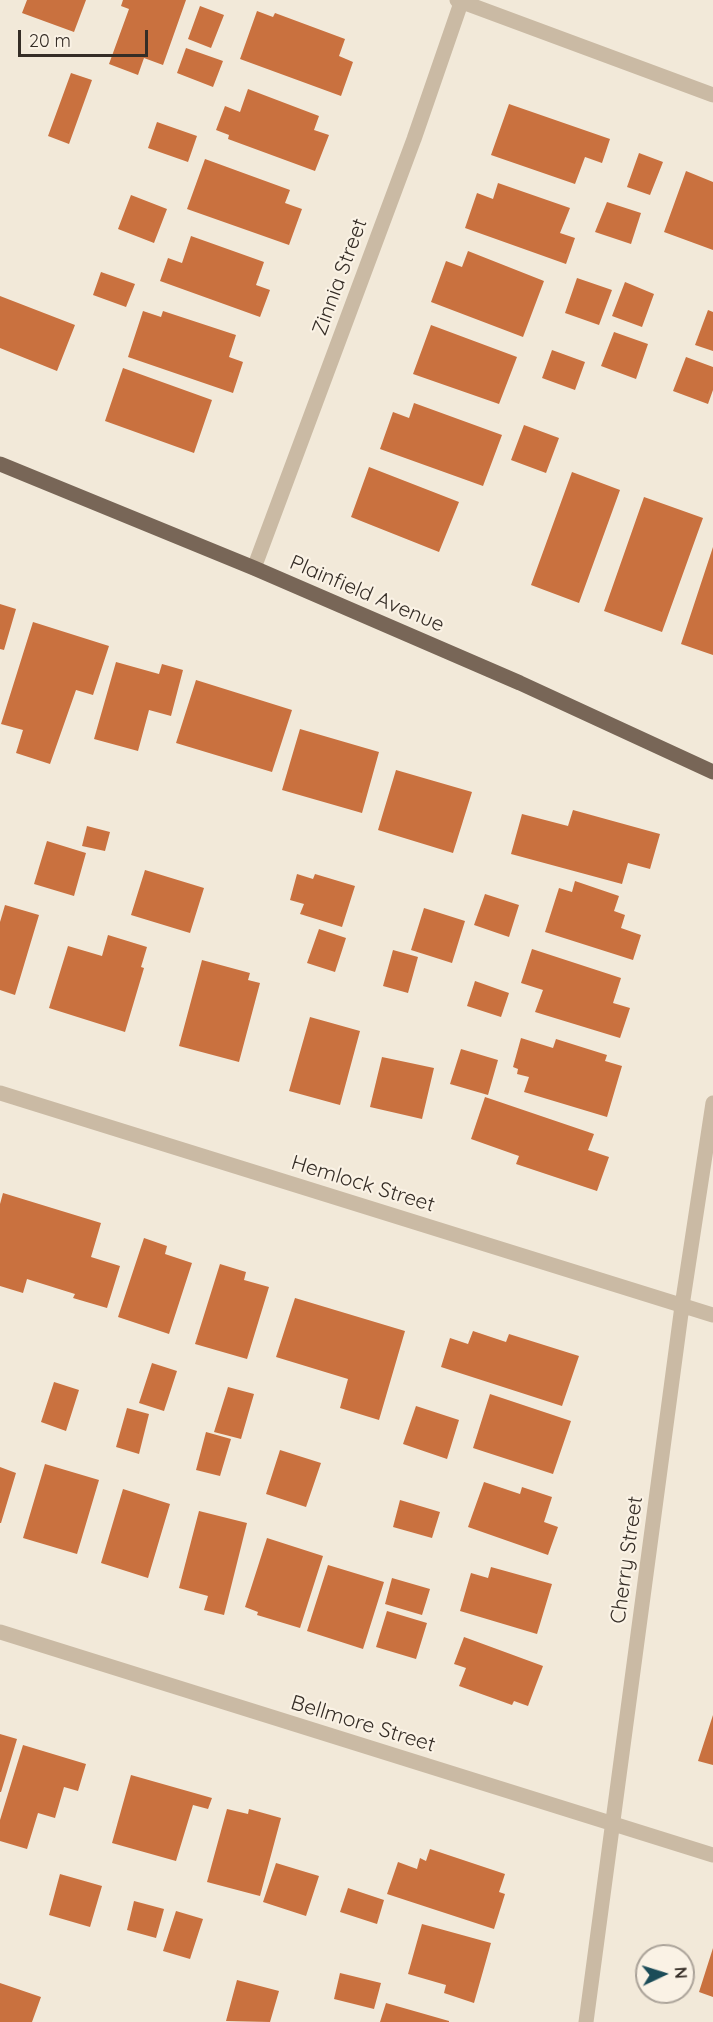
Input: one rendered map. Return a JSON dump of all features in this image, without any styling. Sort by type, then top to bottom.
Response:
[{"type":"main road","name":"Plainfield Avenue","points":[[0,464],[254,568],[531,688],[713,772]]},
{"type":"street","points":[[460,1],[713,95]]},
{"type":"street","name":"Zinnia Street","points":[[254,568],[414,139],[460,1]]},
{"type":"street","name":"Hemlock Street","points":[[0,1093],[713,1315]]},
{"type":"street","name":"Cherry Street","points":[[586,2022],[682,1306],[713,1103]]},
{"type":"street","name":"Bellmore Street","points":[[0,1632],[713,1855]]},
{"type":"building","points":[[27,0],[86,0],[74,32],[22,13]]},
{"type":"building","points":[[123,0],[186,0],[163,65],[144,58],[138,75],[109,64],[129,9],[121,6]]},
{"type":"building","points":[[200,6],[224,15],[211,48],[188,39]]},
{"type":"building","points":[[257,11],[273,17],[275,13],[345,39],[339,56],[353,62],[341,96],[240,59]]},
{"type":"building","points":[[186,48],[223,61],[213,87],[177,73]]},
{"type":"building","points":[[71,73],[92,80],[69,144],[48,136]]},
{"type":"building","points":[[248,89],[319,116],[314,130],[329,135],[315,171],[228,139],[229,135],[216,130],[225,106],[240,112]]},
{"type":"building","points":[[509,104],[610,139],[602,163],[585,157],[575,184],[491,155]]},
{"type":"building","points":[[157,122],[197,136],[188,162],[148,148]]},
{"type":"building","points":[[639,153],[663,162],[650,195],[627,187]]},
{"type":"building","points":[[205,159],[290,190],[285,203],[302,209],[289,245],[187,209]]},
{"type":"building","points":[[686,171],[713,182],[713,250],[664,232]]},
{"type":"building","points":[[498,183],[570,208],[560,233],[575,238],[566,264],[465,228],[477,193],[493,199]]},
{"type":"building","points":[[131,195],[167,209],[154,243],[118,229]]},
{"type":"building","points":[[607,202],[641,213],[631,244],[595,232]]},
{"type":"building","points":[[191,236],[264,262],[256,285],[270,290],[260,317],[160,281],[168,258],[182,263]]},
{"type":"building","points":[[468,251],[544,281],[523,337],[431,302],[446,261],[462,267]]},
{"type":"building","points":[[101,272],[135,284],[126,307],[93,295]]},
{"type":"building","points":[[577,278],[612,290],[599,325],[565,313]]},
{"type":"building","points":[[625,282],[654,294],[642,327],[612,316]]},
{"type":"building","points":[[0,296],[75,325],[57,371],[0,348]]},
{"type":"building","points":[[708,310],[713,312],[713,351],[695,345]]},
{"type":"building","points":[[143,311],[161,317],[163,311],[236,335],[229,357],[243,362],[233,393],[128,357]]},
{"type":"building","points":[[431,325],[517,357],[499,404],[413,374]]},
{"type":"building","points":[[614,332],[648,344],[636,379],[601,366]]},
{"type":"building","points":[[552,350],[585,362],[575,390],[542,378]]},
{"type":"building","points":[[686,357],[713,367],[713,390],[708,404],[673,391]]},
{"type":"building","points":[[123,368],[212,400],[194,453],[105,421]]},
{"type":"building","points":[[414,403],[502,435],[483,486],[380,449],[393,412],[409,418]]},
{"type":"building","points":[[524,425],[559,438],[546,473],[511,460]]},
{"type":"building","points":[[369,467],[459,502],[439,552],[351,517]]},
{"type":"building","points":[[572,472],[620,490],[579,603],[531,585]]},
{"type":"building","points":[[644,497],[703,518],[662,632],[604,611]]},
{"type":"building","points":[[713,547],[713,655],[681,644]]},
{"type":"building","points":[[0,604],[16,609],[4,650],[0,649]]},
{"type":"building","points":[[33,622],[109,646],[93,695],[76,690],[50,764],[16,753],[23,730],[1,724]]},
{"type":"building","points":[[116,662],[159,674],[162,664],[183,670],[171,716],[149,710],[138,751],[94,739]]},
{"type":"building","points":[[196,680],[292,710],[272,772],[176,743]]},
{"type":"building","points":[[300,729],[379,752],[362,813],[282,790]]},
{"type":"building","points":[[396,770],[472,792],[453,853],[378,830]]},
{"type":"building","points":[[573,810],[660,834],[650,869],[628,863],[622,884],[511,854],[522,814],[568,826]]},
{"type":"building","points":[[87,826],[110,832],[105,851],[82,846]]},
{"type":"building","points":[[47,841],[86,853],[74,896],[34,884]]},
{"type":"building","points":[[145,870],[204,888],[190,933],[131,915]]},
{"type":"building","points":[[297,874],[313,879],[315,874],[355,886],[342,927],[300,914],[304,904],[290,900]]},
{"type":"building","points":[[575,881],[619,896],[614,911],[625,915],[621,928],[641,935],[633,960],[545,932],[559,888],[572,892]]},
{"type":"building","points":[[485,894],[519,905],[509,937],[474,925]]},
{"type":"building","points":[[5,905],[39,915],[15,995],[0,990],[0,922]]},
{"type":"building","points":[[424,908],[465,921],[452,963],[411,950]]},
{"type":"building","points":[[319,929],[346,938],[335,972],[307,963]]},
{"type":"building","points":[[108,935],[147,947],[141,967],[144,968],[125,1032],[49,1008],[68,946],[102,956]]},
{"type":"building","points":[[532,949],[621,978],[613,1003],[630,1008],[620,1038],[535,1012],[543,990],[521,983]]},
{"type":"building","points":[[393,950],[418,957],[408,993],[383,986]]},
{"type":"building","points":[[202,960],[250,973],[248,980],[260,983],[239,1062],[179,1046]]},
{"type":"building","points":[[475,981],[509,993],[501,1017],[467,1006]]},
{"type":"building","points":[[310,1017],[360,1031],[340,1105],[289,1091]]},
{"type":"building","points":[[521,1038],[553,1048],[556,1039],[607,1055],[605,1061],[622,1066],[607,1117],[524,1092],[529,1077],[517,1074],[518,1069],[513,1067]]},
{"type":"building","points":[[461,1049],[498,1060],[488,1095],[450,1084]]},
{"type":"building","points":[[382,1057],[434,1068],[422,1119],[370,1107]]},
{"type":"building","points":[[485,1097],[594,1134],[588,1150],[609,1157],[597,1191],[516,1164],[519,1156],[471,1139]]},
{"type":"building","points":[[3,1193],[101,1223],[91,1257],[120,1266],[107,1308],[73,1298],[75,1294],[27,1279],[23,1293],[0,1286],[0,1204]]},
{"type":"building","points":[[144,1238],[167,1246],[165,1254],[192,1263],[169,1334],[118,1317]]},
{"type":"building","points":[[220,1264],[246,1272],[244,1280],[269,1287],[247,1359],[195,1344]]},
{"type":"building","points":[[295,1298],[405,1331],[379,1420],[340,1408],[348,1379],[276,1357]]},
{"type":"building","points":[[473,1331],[506,1342],[509,1334],[579,1356],[562,1406],[441,1367],[450,1338],[468,1344]]},
{"type":"building","points":[[152,1363],[177,1371],[164,1411],[139,1403]]},
{"type":"building","points":[[54,1382],[79,1390],[66,1431],[41,1422]]},
{"type":"building","points":[[228,1387],[254,1394],[241,1439],[214,1432]]},
{"type":"building","points":[[490,1394],[571,1421],[553,1474],[473,1448]]},
{"type":"building","points":[[416,1406],[459,1420],[447,1459],[403,1444]]},
{"type":"building","points":[[127,1408],[149,1414],[139,1454],[116,1447]]},
{"type":"building","points":[[206,1432],[231,1439],[220,1476],[196,1470]]},
{"type":"building","points":[[280,1450],[321,1463],[306,1507],[266,1494]]},
{"type":"building","points":[[45,1464],[99,1480],[77,1554],[23,1538]]},
{"type":"building","points":[[0,1467],[16,1473],[1,1523],[0,1523]]},
{"type":"building","points":[[484,1482],[520,1494],[522,1487],[552,1497],[544,1522],[558,1527],[548,1555],[468,1527]]},
{"type":"building","points":[[123,1489],[170,1504],[148,1578],[101,1563]]},
{"type":"building","points":[[400,1500],[440,1512],[432,1538],[393,1527]]},
{"type":"building","points":[[199,1511],[247,1523],[224,1615],[204,1610],[208,1596],[179,1588]]},
{"type":"building","points":[[267,1538],[323,1556],[300,1628],[257,1615],[258,1612],[245,1607]]},
{"type":"building","points":[[328,1565],[384,1582],[363,1649],[307,1631]]},
{"type":"building","points":[[491,1567],[552,1584],[537,1634],[460,1611],[471,1573],[488,1578]]},
{"type":"building","points":[[392,1578],[430,1589],[422,1615],[385,1604]]},
{"type":"building","points":[[387,1611],[427,1623],[416,1659],[376,1647]]},
{"type":"building","points":[[464,1637],[543,1666],[528,1706],[514,1701],[512,1705],[459,1686],[466,1668],[454,1664]]},
{"type":"building","points":[[713,1715],[713,1765],[698,1761]]},
{"type":"building","points":[[0,1734],[17,1739],[1,1792],[0,1792]]},
{"type":"building","points":[[23,1745],[86,1764],[78,1791],[64,1787],[55,1818],[38,1813],[27,1849],[0,1841],[0,1820]]},
{"type":"building","points":[[131,1775],[212,1798],[208,1809],[193,1805],[176,1861],[112,1843]]},
{"type":"building","points":[[227,1809],[248,1814],[249,1809],[281,1818],[260,1896],[207,1882]]},
{"type":"building","points":[[430,1849],[505,1874],[499,1892],[505,1894],[494,1929],[387,1894],[398,1862],[417,1869],[420,1858],[426,1861]]},
{"type":"building","points":[[276,1863],[319,1876],[306,1916],[263,1902]]},
{"type":"building","points":[[60,1874],[102,1886],[90,1927],[49,1915]]},
{"type":"building","points":[[348,1888],[384,1900],[377,1924],[340,1912]]},
{"type":"building","points":[[134,1901],[164,1909],[156,1938],[127,1930]]},
{"type":"building","points":[[176,1911],[203,1919],[190,1959],[163,1951]]},
{"type":"building","points":[[422,1924],[491,1943],[474,2003],[444,1993],[446,1985],[408,1974]]},
{"type":"building","points":[[713,1948],[713,1997],[699,1992]]},
{"type":"building","points":[[340,1973],[381,1983],[374,2009],[334,1999]]},
{"type":"building","points":[[237,1980],[279,1991],[270,2022],[226,2021]]},
{"type":"building","points":[[0,1983],[41,1997],[32,2022],[0,2022]]},
{"type":"building","points":[[386,2003],[449,2021],[449,2022],[380,2022]]}]
